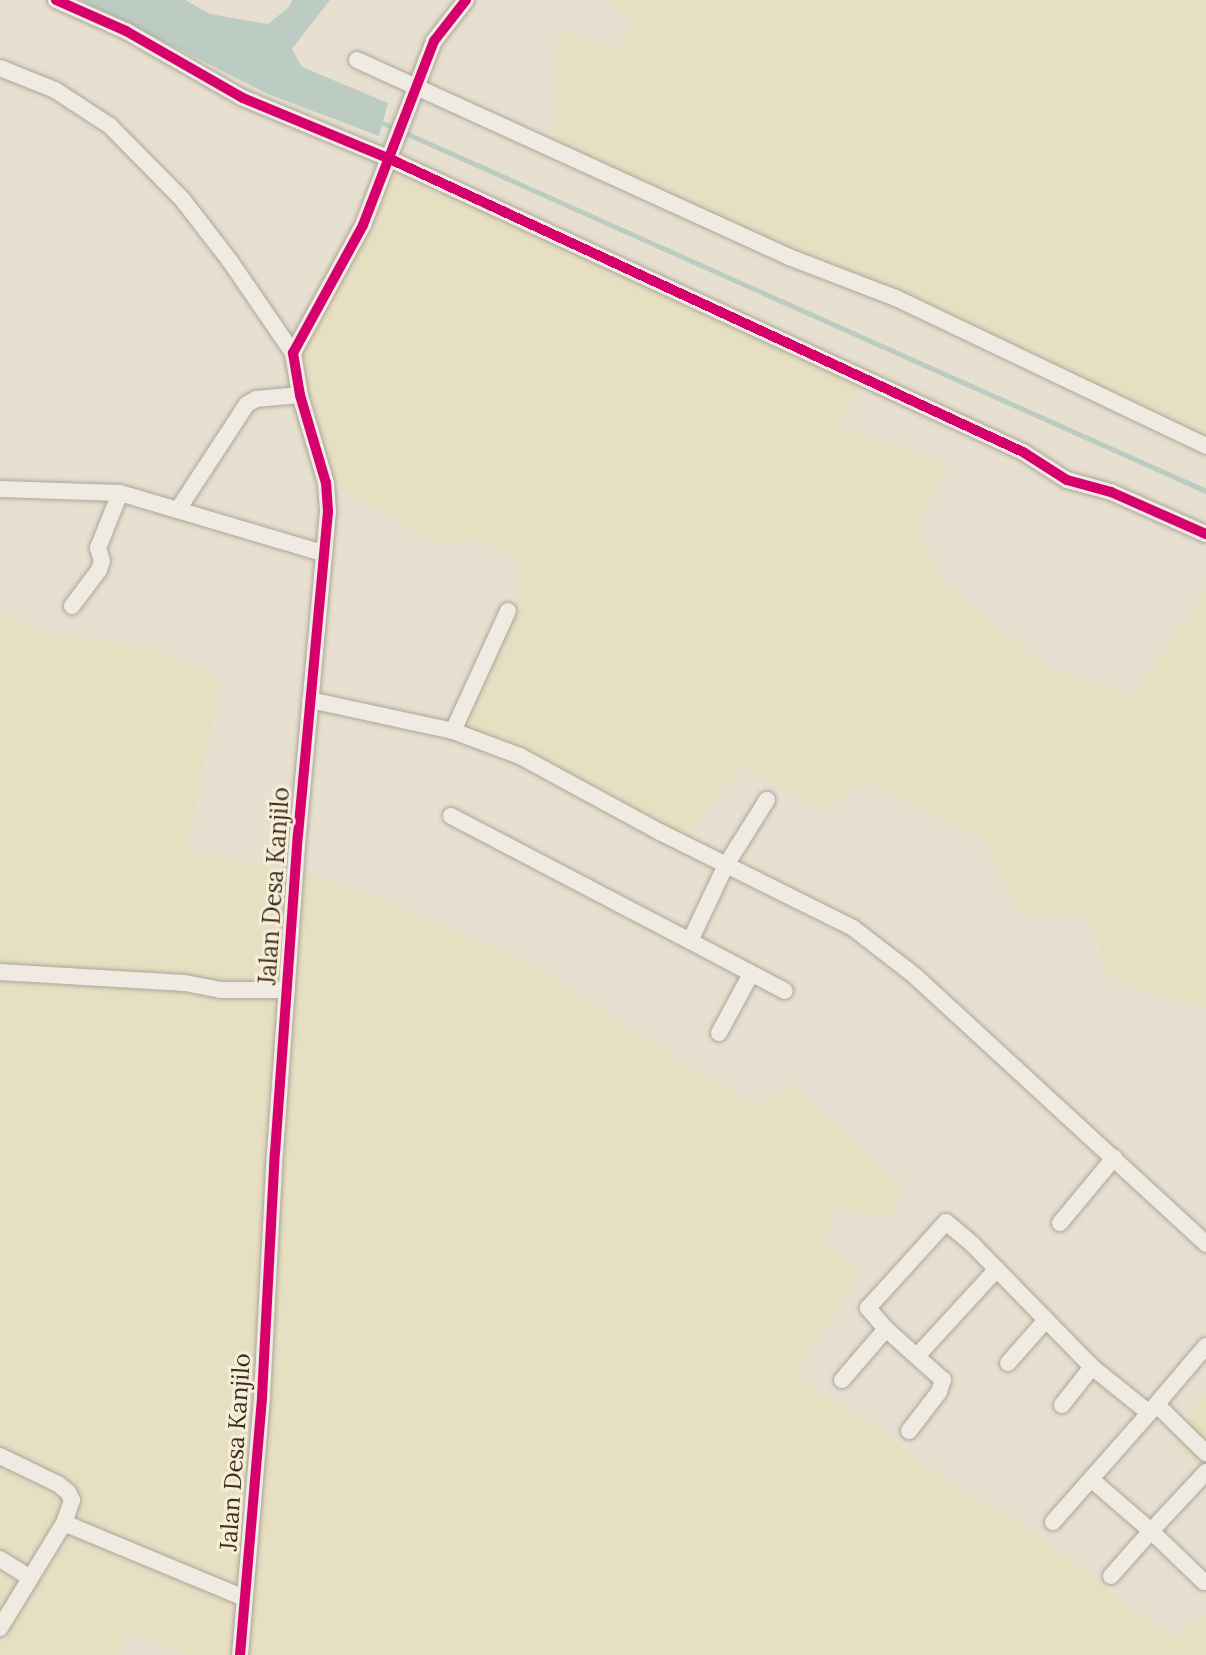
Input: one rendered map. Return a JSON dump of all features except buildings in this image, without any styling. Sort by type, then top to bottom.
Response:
[{"type":"street","points":[[56,0],[126,31],[243,98],[391,154],[1023,452],[1068,480],[1127,498],[1206,534]]},
{"type":"street","points":[[0,68],[55,90],[110,126],[190,210],[230,261],[293,353],[363,225],[413,91],[435,41],[466,0]]},
{"type":"street","points":[[357,60],[413,91],[789,257],[896,298],[1206,446]]},
{"type":"street","name":"Jalan Desa Kanjilo","points":[[240,1655],[262,1397],[287,990],[328,511],[326,484],[300,395],[293,353]]},
{"type":"street","points":[[179,508],[250,400],[300,395]]},
{"type":"street","points":[[0,489],[120,493],[179,508],[254,535],[323,553]]},
{"type":"street","points":[[72,606],[99,570],[102,561],[98,548],[120,493]]},
{"type":"street","points":[[453,731],[508,611]]},
{"type":"street","points":[[310,700],[453,731],[520,756],[726,865],[832,916],[883,949],[1206,1244]]},
{"type":"street","points":[[690,941],[726,865],[767,800]]},
{"type":"street","points":[[451,816],[785,991]]},
{"type":"street","points":[[0,972],[185,983],[220,990],[287,990]]},
{"type":"street","points":[[719,1033],[751,974]]},
{"type":"street","points":[[1060,1223],[1114,1158]]},
{"type":"street","points":[[908,1431],[943,1382],[870,1314],[869,1306],[942,1224],[951,1224],[1092,1367],[1153,1409],[1206,1453]]},
{"type":"street","points":[[917,1356],[997,1269]]},
{"type":"street","points":[[1008,1363],[1046,1320]]},
{"type":"street","points":[[842,1380],[886,1329]]},
{"type":"street","points":[[1053,1522],[1206,1346]]},
{"type":"street","points":[[1062,1405],[1092,1367]]},
{"type":"street","points":[[0,1456],[68,1492],[71,1506],[64,1523],[0,1628]]},
{"type":"street","points":[[1111,1576],[1206,1472]]},
{"type":"street","points":[[1092,1480],[1204,1582]]},
{"type":"street","points":[[64,1523],[244,1598]]},
{"type":"street","points":[[0,1559],[30,1578]]},
{"type":"shaded area","points":[[81,0],[185,0],[210,14],[268,24],[289,7],[292,0],[330,0],[292,49],[302,67],[388,103],[379,136],[268,94]]},
{"type":"shaded area","points":[[609,0],[1206,0],[1206,441],[554,143],[553,48],[564,30],[620,49],[632,22]]},
{"type":"shaded area","points":[[389,168],[862,388],[839,425],[948,463],[917,525],[939,578],[1052,670],[1134,694],[1206,588],[1206,1007],[1177,1002],[1105,975],[1099,942],[1081,915],[1023,915],[1001,881],[981,838],[865,780],[822,810],[742,766],[686,834],[461,737],[516,600],[523,564],[476,540],[435,543],[312,472],[281,367],[291,336],[330,259]]},
{"type":"shaded area","points":[[0,614],[55,635],[149,646],[222,679],[186,850],[305,873],[401,906],[547,972],[689,1066],[759,1106],[791,1085],[905,1187],[888,1217],[836,1210],[822,1237],[862,1273],[793,1376],[881,1430],[939,1476],[1032,1530],[1171,1638],[1206,1615],[1206,1655],[188,1655],[127,1635],[118,1655],[0,1655]]},
{"type":"shaded area","points":[[1206,1394],[1206,1471],[1175,1445]]},
{"type":"waterway","points":[[379,121],[1206,491]]},
{"type":"cycle path","points":[[56,0],[126,31],[243,98],[390,159],[1023,452],[1067,480],[1111,492],[1206,534]]},
{"type":"cycle path","points":[[240,1655],[262,1397],[275,1153],[298,835],[328,511],[326,483],[300,395],[293,353],[363,225],[434,41],[466,0]]}]
